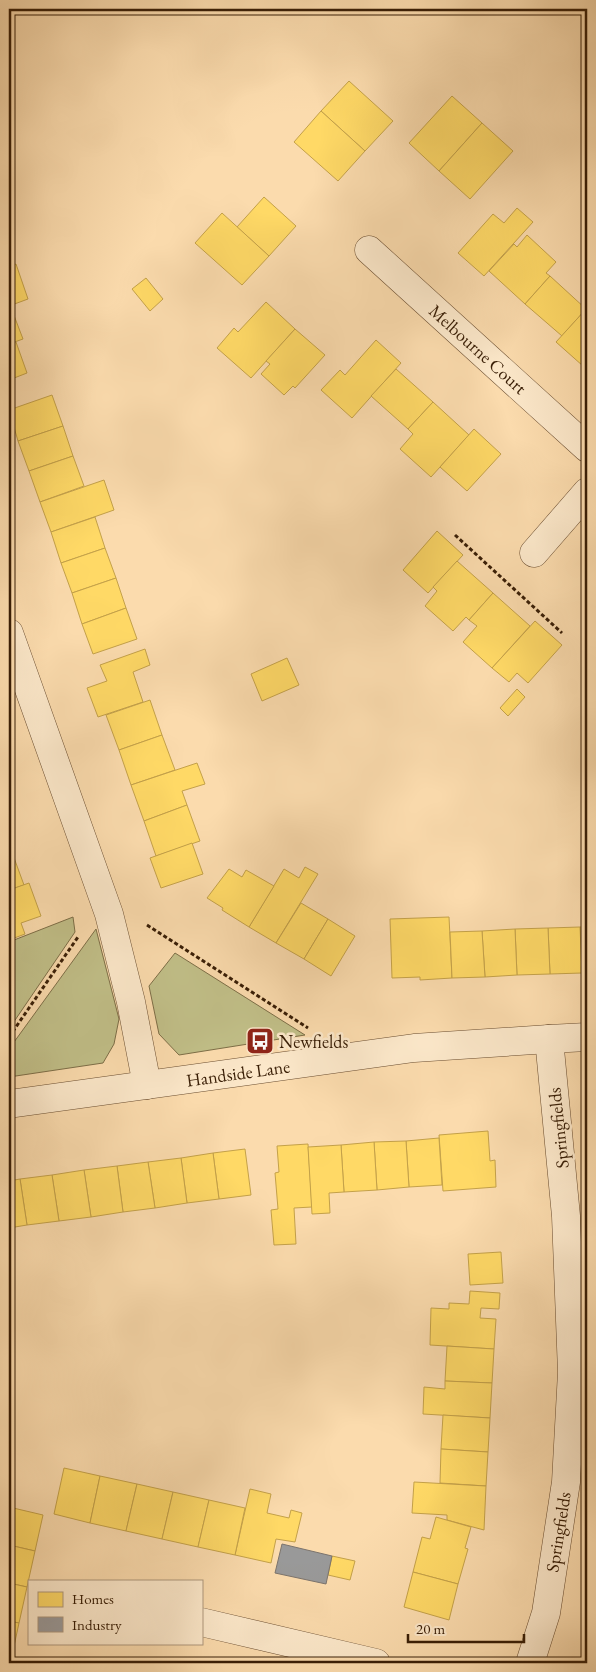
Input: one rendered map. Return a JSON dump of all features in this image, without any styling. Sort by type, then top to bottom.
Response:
[{"type":"street","name":"Melbourne Court","points":[[369,250],[587,448]]},
{"type":"street","points":[[534,553],[587,492]]},
{"type":"street","points":[[9,633],[109,914],[129,993],[147,1085]]},
{"type":"street","name":"Handside Lane","points":[[9,1104],[414,1048],[587,1038]]},
{"type":"street","name":"Springfields","points":[[530,1663],[546,1613],[566,1482],[572,1372],[566,1216],[549,1039]]},
{"type":"street","points":[[202,1622],[376,1663]]},
{"type":"path","points":[[455,536],[562,633]]},
{"type":"shaded area","points":[[73,917],[75,932],[9,1029],[9,942]]},
{"type":"shaded area","points":[[96,929],[119,1019],[114,1044],[103,1063],[9,1077],[9,1049]]},
{"type":"shaded area","points":[[175,953],[305,1035],[179,1055],[159,1034],[149,986]]},
{"type":"building: Homes","points":[[349,81],[393,121],[365,151],[321,111]]},
{"type":"building: Homes","points":[[452,96],[482,123],[439,171],[409,143]]},
{"type":"building: Homes","points":[[321,111],[365,151],[338,181],[294,142]]},
{"type":"building: Homes","points":[[482,123],[513,151],[470,199],[439,171]]},
{"type":"building: Homes","points":[[264,197],[296,226],[269,256],[237,227]]},
{"type":"building: Homes","points":[[517,208],[533,222],[484,276],[458,253],[493,214],[504,223]]},
{"type":"building: Homes","points":[[222,213],[269,256],[242,285],[195,243]]},
{"type":"building: Homes","points":[[527,235],[556,262],[546,273],[550,276],[525,304],[489,271],[514,244],[517,247]]},
{"type":"building: Homes","points":[[16,264],[28,299],[9,306],[9,267]]},
{"type":"building: Homes","points":[[550,276],[586,309],[562,336],[525,304]]},
{"type":"building: Homes","points":[[146,278],[163,299],[150,311],[132,289]]},
{"type":"building: Homes","points":[[266,302],[295,329],[251,378],[217,348],[234,328],[238,332]]},
{"type":"building: Homes","points":[[9,306],[23,339],[9,344]]},
{"type":"building: Homes","points":[[587,308],[587,361],[583,366],[556,342]]},
{"type":"building: Homes","points":[[295,329],[325,355],[295,388],[293,386],[284,395],[261,374],[270,364],[266,361]]},
{"type":"building: Homes","points":[[376,340],[401,363],[352,418],[321,390],[340,370],[345,375]]},
{"type":"building: Homes","points":[[16,342],[27,373],[9,380],[9,344]]},
{"type":"building: Homes","points":[[396,369],[433,402],[408,429],[371,396]]},
{"type":"building: Homes","points":[[52,395],[63,426],[18,441],[9,410]]},
{"type":"building: Homes","points":[[433,402],[469,435],[431,477],[400,449],[413,434],[408,429]]},
{"type":"building: Homes","points":[[63,426],[73,456],[29,471],[18,441]]},
{"type":"building: Homes","points":[[474,429],[501,454],[467,491],[440,467]]},
{"type":"building: Homes","points":[[73,456],[84,486],[40,502],[29,471]]},
{"type":"building: Homes","points":[[104,480],[114,510],[51,532],[40,502]]},
{"type":"building: Homes","points":[[95,517],[105,548],[61,563],[51,532]]},
{"type":"building: Homes","points":[[437,531],[463,555],[428,593],[403,570]]},
{"type":"building: Homes","points":[[105,548],[116,578],[72,593],[61,563]]},
{"type":"building: Homes","points":[[457,561],[493,593],[469,620],[466,617],[453,631],[425,606],[437,591],[433,587]]},
{"type":"building: Homes","points":[[116,578],[126,608],[82,624],[72,593]]},
{"type":"building: Homes","points":[[493,593],[530,626],[492,668],[463,642],[477,626],[469,620]]},
{"type":"building: Homes","points":[[126,608],[137,639],[93,654],[82,624]]},
{"type":"building: Homes","points":[[535,621],[562,645],[528,683],[517,673],[509,682],[492,668]]},
{"type":"building: Homes","points":[[145,649],[150,665],[133,672],[143,702],[98,717],[87,688],[107,681],[100,665]]},
{"type":"building: Homes","points":[[287,658],[299,685],[262,701],[251,674]]},
{"type":"building: Homes","points":[[517,689],[525,697],[508,716],[500,708]]},
{"type":"building: Homes","points":[[150,700],[162,735],[119,750],[106,715]]},
{"type":"building: Homes","points":[[162,735],[175,770],[131,785],[119,750]]},
{"type":"building: Homes","points":[[197,763],[205,784],[182,791],[187,805],[144,821],[131,785]]},
{"type":"building: Homes","points":[[187,805],[200,841],[156,856],[144,821]]},
{"type":"building: Homes","points":[[9,843],[13,855],[9,857]]},
{"type":"building: Homes","points":[[192,843],[203,874],[161,888],[150,858]]},
{"type":"building: Homes","points":[[13,855],[24,885],[9,890],[9,857]]},
{"type":"building: Homes","points":[[305,867],[318,874],[276,943],[249,927],[284,869],[299,878]]},
{"type":"building: Homes","points":[[229,869],[242,877],[246,870],[274,886],[249,927],[207,898]]},
{"type":"building: Homes","points":[[29,883],[41,916],[21,923],[25,934],[9,940],[9,890]]},
{"type":"building: Homes","points":[[301,903],[328,919],[304,959],[276,943]]},
{"type":"building: Homes","points":[[449,917],[452,978],[420,980],[420,977],[392,978],[390,919]]},
{"type":"building: Homes","points":[[328,919],[355,936],[331,976],[304,959]]},
{"type":"building: Homes","points":[[587,926],[587,972],[582,973],[580,927]]},
{"type":"building: Homes","points":[[580,927],[582,973],[550,974],[548,928]]},
{"type":"building: Homes","points":[[548,928],[550,974],[517,975],[515,929]]},
{"type":"building: Homes","points":[[515,929],[517,975],[485,977],[482,931]]},
{"type":"building: Homes","points":[[482,931],[485,977],[452,978],[450,932]]},
{"type":"building: Homes","points":[[488,1131],[490,1161],[495,1160],[496,1187],[443,1191],[439,1135]]},
{"type":"building: Homes","points":[[439,1138],[442,1185],[409,1187],[406,1141]]},
{"type":"building: Homes","points":[[406,1141],[409,1187],[377,1190],[374,1142]]},
{"type":"building: Homes","points":[[374,1142],[377,1190],[344,1192],[341,1145]]},
{"type":"building: Homes","points":[[308,1144],[312,1207],[294,1208],[296,1244],[274,1245],[271,1210],[278,1209],[275,1173],[279,1172],[277,1146]]},
{"type":"building: Homes","points":[[341,1145],[344,1192],[329,1193],[330,1213],[312,1214],[308,1147]]},
{"type":"building: Homes","points":[[245,1149],[251,1195],[219,1199],[213,1153]]},
{"type":"building: Homes","points":[[213,1153],[219,1199],[187,1203],[181,1158]]},
{"type":"building: Homes","points":[[181,1158],[187,1203],[155,1208],[148,1162]]},
{"type":"building: Homes","points":[[148,1162],[155,1208],[123,1212],[117,1166]]},
{"type":"building: Homes","points":[[117,1166],[123,1212],[91,1217],[84,1170]]},
{"type":"building: Homes","points":[[84,1170],[91,1217],[59,1221],[52,1175]]},
{"type":"building: Homes","points":[[52,1175],[59,1221],[27,1225],[20,1179]]},
{"type":"building: Homes","points":[[20,1179],[27,1225],[9,1228],[9,1181]]},
{"type":"building: Homes","points":[[501,1252],[503,1283],[470,1285],[468,1254]]},
{"type":"building: Homes","points":[[470,1291],[500,1293],[499,1309],[481,1308],[480,1318],[496,1319],[494,1349],[430,1345],[431,1308],[449,1309],[449,1303],[469,1304]]},
{"type":"building: Homes","points":[[447,1346],[494,1349],[492,1383],[445,1381]]},
{"type":"building: Homes","points":[[445,1381],[492,1383],[490,1418],[423,1414],[424,1387],[445,1389]]},
{"type":"building: Homes","points":[[443,1415],[490,1418],[488,1452],[441,1449]]},
{"type":"building: Homes","points":[[441,1449],[488,1452],[486,1486],[440,1483]]},
{"type":"building: Homes","points":[[64,1468],[100,1476],[90,1523],[54,1514]]},
{"type":"building: Homes","points":[[100,1476],[137,1484],[126,1531],[90,1523]]},
{"type":"building: Homes","points":[[414,1482],[486,1486],[484,1530],[447,1520],[447,1515],[412,1513]]},
{"type":"building: Homes","points":[[137,1484],[173,1492],[162,1539],[126,1531]]},
{"type":"building: Homes","points":[[250,1489],[271,1494],[267,1513],[289,1518],[291,1510],[302,1513],[295,1542],[276,1539],[271,1563],[235,1555]]},
{"type":"building: Homes","points":[[173,1492],[209,1500],[198,1547],[162,1539]]},
{"type":"building: Homes","points":[[209,1500],[245,1508],[235,1555],[198,1547]]},
{"type":"building: Homes","points":[[9,1507],[43,1515],[35,1551],[9,1545]]},
{"type":"building: Homes","points":[[436,1517],[471,1527],[465,1548],[468,1549],[458,1584],[413,1572],[422,1537],[430,1539]]},
{"type":"building: Homes","points":[[9,1545],[35,1551],[27,1587],[9,1583]]},
{"type":"building: Homes","points":[[332,1556],[355,1561],[350,1580],[328,1575]]},
{"type":"building: Homes","points":[[413,1572],[458,1584],[449,1620],[404,1607]]},
{"type":"building: Homes","points":[[9,1583],[27,1587],[19,1623],[9,1621]]},
{"type":"building: Homes","points":[[9,1621],[19,1623],[11,1660],[9,1659]]},
{"type":"building: Industry","points":[[282,1544],[332,1556],[326,1584],[275,1573]]},
{"type":"place","name":"Newfields","points":[[260,1041]]}]
